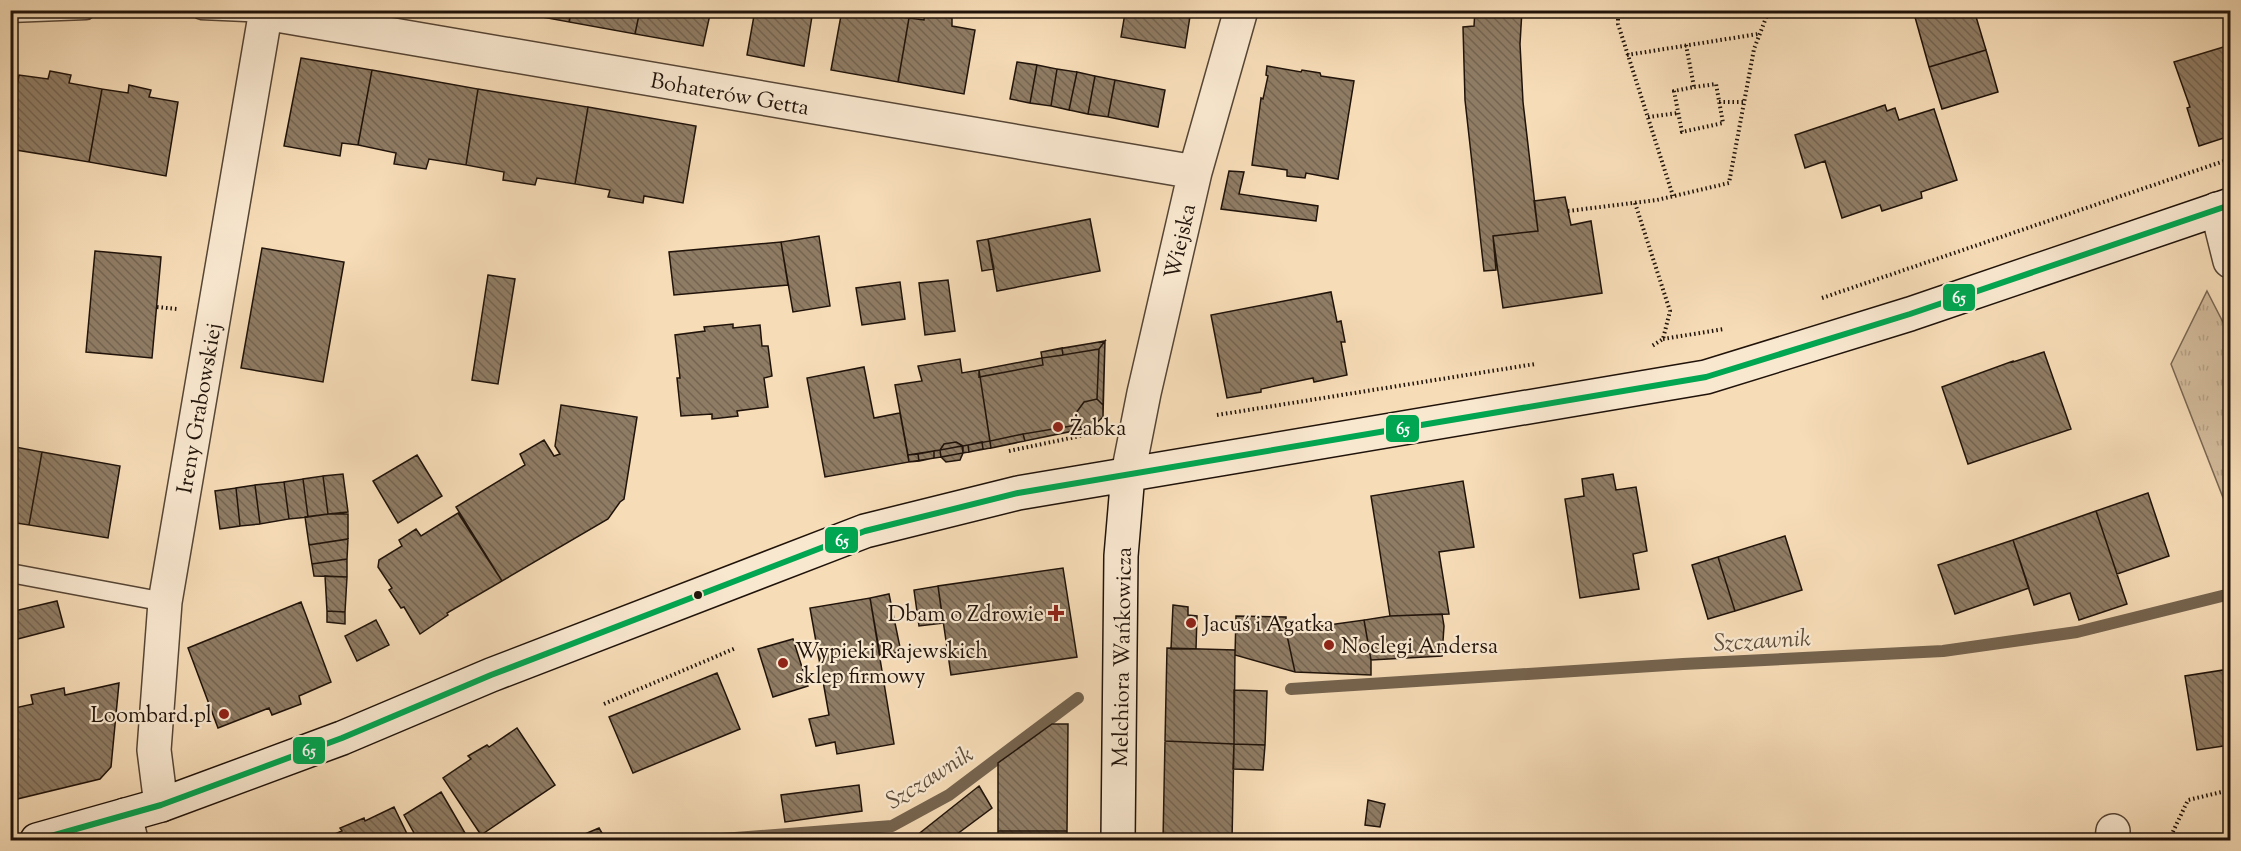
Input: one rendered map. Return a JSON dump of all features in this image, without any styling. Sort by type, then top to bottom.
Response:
[{"type":"street","name":"Wiejska","points":[[1128,474],[1144,393],[1195,172],[1241,10]]},
{"type":"street","name":"Bohaterów Getta","points":[[265,12],[1195,172]]},
{"type":"street","name":"Ireny Grabowskiej","points":[[161,805],[154,750],[165,602],[265,12]]},
{"type":"street","points":[[37,840],[128,828],[161,805],[342,738],[491,675],[865,531],[986,500],[1706,377],[1921,310],[2224,207],[2230,261]]},
{"type":"street","name":"Melchiora Wańkowicza","points":[[1118,840],[1121,556],[1128,474]]},
{"type":"lane","points":[[10,13],[86,10]]},
{"type":"lane","points":[[201,10],[265,12]]},
{"type":"lane","points":[[10,573],[165,602]]},
{"type":"path","points":[[1618,10],[1618,24],[1627,55],[1673,196]]},
{"type":"path","points":[[1568,211],[1635,203],[1729,183],[1758,34],[1769,10]]},
{"type":"path","points":[[1627,55],[1758,34]]},
{"type":"path","points":[[1686,45],[1695,87]]},
{"type":"path","points":[[1716,84],[1719,102],[1723,123],[1682,132],[1674,91],[1716,84]]},
{"type":"path","points":[[1719,102],[1744,102]]},
{"type":"path","points":[[1648,117],[1678,113]]},
{"type":"path","points":[[1813,301],[2230,159]]},
{"type":"path","points":[[1635,203],[1670,311],[1663,339]]},
{"type":"path","points":[[1643,347],[1654,345],[1663,339],[1729,328]]},
{"type":"path","points":[[1217,416],[1536,364]]},
{"type":"path","points":[[1009,451],[1098,433],[1105,427]]},
{"type":"path","points":[[604,704],[736,648]]},
{"type":"path","points":[[2169,840],[2188,800],[2230,790]]},
{"type":"green space","points":[[2207,291],[2230,336],[2229,513],[2171,364]]},
{"type":"building","points":[[504,10],[572,10],[569,22]]},
{"type":"building","points":[[572,10],[640,10],[635,34],[569,22]]},
{"type":"building","points":[[640,10],[711,10],[703,46],[635,34]]},
{"type":"building","points":[[755,10],[813,10],[804,66],[747,55]]},
{"type":"building","points":[[842,10],[895,10],[894,16],[909,18],[898,82],[831,70]]},
{"type":"building","points":[[1118,10],[1191,10],[1185,48],[1121,37],[1125,13]]},
{"type":"building","points":[[1475,10],[1522,10],[1520,44],[1523,102],[1538,231],[1493,236],[1496,270],[1484,271],[1465,100],[1463,27],[1474,26]]},
{"type":"building","points":[[1913,10],[1974,10],[1986,50],[1929,67]]},
{"type":"building","points":[[925,13],[952,18],[952,26],[975,30],[964,94],[898,82],[909,18],[924,20]]},
{"type":"building","points":[[2230,45],[2230,136],[2199,146],[2187,108],[2190,107],[2174,62]]},
{"type":"building","points":[[1986,50],[1998,92],[1942,109],[1929,67]]},
{"type":"building","points":[[301,58],[372,70],[358,145],[342,143],[340,156],[284,146]]},
{"type":"building","points":[[1017,62],[1037,65],[1030,103],[1010,99]]},
{"type":"building","points":[[1037,65],[1057,69],[1051,106],[1030,103]]},
{"type":"building","points":[[1267,66],[1320,73],[1321,76],[1354,81],[1338,179],[1306,173],[1305,178],[1287,176],[1287,170],[1252,165],[1261,98],[1263,99],[1268,76],[1266,75]]},
{"type":"building","points":[[1057,69],[1077,72],[1069,110],[1051,106]]},
{"type":"building","points":[[372,70],[478,89],[466,165],[429,159],[426,169],[394,164],[396,153],[358,145]]},
{"type":"building","points":[[50,71],[71,75],[69,83],[102,89],[89,162],[10,149],[10,124],[19,75],[48,79]]},
{"type":"building","points":[[1077,72],[1095,76],[1088,114],[1069,110]]},
{"type":"building","points":[[1095,76],[1115,80],[1108,117],[1088,114]]},
{"type":"building","points":[[1115,80],[1165,90],[1158,127],[1108,117]]},
{"type":"building","points":[[129,85],[151,90],[149,97],[178,102],[166,176],[89,162],[102,89],[128,93]]},
{"type":"building","points":[[478,89],[588,107],[575,184],[537,178],[535,185],[503,180],[504,172],[466,165]]},
{"type":"building","points":[[1885,105],[1887,111],[1895,108],[1899,120],[1934,109],[1957,180],[1921,192],[1922,198],[1882,211],[1880,205],[1842,218],[1825,161],[1805,168],[1795,135]]},
{"type":"building","points":[[588,107],[696,126],[683,203],[644,196],[643,203],[608,197],[610,190],[575,184]]},
{"type":"building","points":[[1229,171],[1244,172],[1239,194],[1318,206],[1316,221],[1221,209]]},
{"type":"building","points":[[1565,197],[1571,225],[1591,221],[1602,293],[1503,308],[1493,236],[1538,231],[1534,201]]},
{"type":"building","points":[[1090,219],[1100,271],[997,291],[988,239]]},
{"type":"building","points":[[819,236],[830,306],[793,312],[781,242]]},
{"type":"building","points":[[988,239],[994,269],[982,271],[977,241]]},
{"type":"building","points":[[781,242],[788,285],[674,295],[669,252]]},
{"type":"building","points":[[262,248],[344,262],[323,382],[241,368]]},
{"type":"building","points":[[95,251],[161,257],[152,358],[86,352]]},
{"type":"building","points":[[488,275],[515,279],[498,384],[472,380]]},
{"type":"building","points":[[948,280],[955,331],[925,335],[919,283]]},
{"type":"building","points":[[900,282],[905,319],[862,325],[856,288]]},
{"type":"building","points":[[1331,292],[1337,322],[1341,321],[1345,342],[1341,342],[1347,375],[1314,382],[1313,378],[1261,389],[1261,392],[1227,398],[1211,315]]},
{"type":"building","points":[[733,324],[733,328],[760,325],[762,346],[768,346],[772,376],[764,378],[768,407],[737,411],[738,416],[712,419],[712,414],[681,416],[677,378],[680,378],[675,335],[705,331],[704,327]]},
{"type":"building","points":[[1105,341],[1103,417],[1092,427],[991,448],[979,370],[1042,358],[1041,352]]},
{"type":"building","points":[[1105,341],[1099,349],[1063,355],[1062,348]]},
{"type":"building","points":[[1105,341],[1103,405],[1097,399],[1099,349]]},
{"type":"building","points":[[1062,348],[1063,355],[1042,358],[1041,352]]},
{"type":"building","points":[[2044,352],[2071,429],[1968,464],[1942,387]]},
{"type":"building","points":[[1042,358],[1043,365],[979,377],[979,370]]},
{"type":"building","points":[[960,359],[962,373],[979,370],[991,448],[963,453],[960,460],[946,462],[941,457],[909,462],[895,385],[922,381],[918,366]]},
{"type":"building","points":[[960,359],[962,373],[979,370],[990,441],[963,446],[956,442],[944,444],[940,450],[908,455],[895,385],[922,381],[918,366]]},
{"type":"building","points":[[864,367],[874,418],[900,413],[909,462],[825,477],[807,378]]},
{"type":"building","points":[[1097,399],[1103,405],[1103,417],[1092,427],[1084,429],[1077,425],[1076,413],[1084,402]]},
{"type":"building","points":[[561,405],[637,417],[624,499],[608,519],[502,581],[456,507],[525,465],[520,454],[544,440],[554,456],[560,454],[555,446]]},
{"type":"building","points":[[1077,425],[1084,429],[1025,441],[1023,434]]},
{"type":"building","points":[[1023,434],[1025,441],[991,448],[990,441]]},
{"type":"building","points":[[956,442],[963,446],[960,460],[946,462],[941,457],[940,450],[944,444]]},
{"type":"building","points":[[982,442],[983,449],[969,452],[968,445]]},
{"type":"building","points":[[10,446],[42,452],[29,525],[10,522]]},
{"type":"building","points":[[962,446],[963,453],[941,457],[940,450]]},
{"type":"building","points":[[934,451],[934,458],[919,461],[918,454]]},
{"type":"building","points":[[42,452],[120,466],[108,538],[29,525]]},
{"type":"building","points":[[918,454],[919,461],[909,462],[908,455]]},
{"type":"building","points":[[417,455],[442,496],[398,523],[373,481]]},
{"type":"building","points":[[343,474],[348,512],[328,514],[323,476]]},
{"type":"building","points":[[1613,474],[1616,490],[1636,487],[1647,551],[1633,554],[1639,589],[1580,598],[1565,499],[1584,496],[1582,479]]},
{"type":"building","points":[[323,476],[328,514],[308,517],[303,479]]},
{"type":"building","points":[[303,479],[308,517],[289,519],[284,482]]},
{"type":"building","points":[[1463,481],[1474,547],[1439,552],[1449,614],[1390,616],[1371,496]]},
{"type":"building","points":[[284,482],[289,519],[260,524],[255,485]]},
{"type":"building","points":[[255,485],[260,524],[240,526],[236,488]]},
{"type":"building","points":[[236,488],[240,526],[220,529],[215,491]]},
{"type":"building","points":[[2148,493],[2169,556],[2117,574],[2096,511]]},
{"type":"building","points":[[2096,511],[2127,604],[2079,620],[2070,593],[2034,605],[2013,540]]},
{"type":"building","points":[[458,513],[502,581],[447,613],[448,615],[420,634],[404,607],[401,608],[389,590],[392,588],[378,567],[379,560],[402,546],[399,540],[416,529],[421,536]]},
{"type":"building","points":[[348,514],[348,539],[309,545],[305,517]]},
{"type":"building","points":[[1785,536],[1802,590],[1735,611],[1718,557]]},
{"type":"building","points":[[348,539],[347,559],[312,564],[309,545]]},
{"type":"building","points":[[2013,540],[2029,588],[1955,614],[1938,565]]},
{"type":"building","points":[[1718,557],[1735,611],[1708,619],[1692,565]]},
{"type":"building","points":[[347,559],[347,577],[314,576],[312,564]]},
{"type":"building","points":[[1063,568],[1077,657],[951,675],[938,586]]},
{"type":"building","points":[[325,576],[347,577],[345,612],[327,611]]},
{"type":"building","points":[[938,586],[943,623],[919,626],[914,590]]},
{"type":"building","points":[[889,594],[901,652],[880,655],[870,598]]},
{"type":"building","points":[[870,598],[894,744],[837,754],[835,742],[816,746],[809,719],[829,715],[810,608]]},
{"type":"building","points":[[57,601],[64,627],[10,641],[10,612]]},
{"type":"building","points":[[301,602],[331,682],[299,696],[301,704],[272,715],[269,708],[218,728],[188,648]]},
{"type":"building","points":[[1173,605],[1188,607],[1188,615],[1197,616],[1196,649],[1171,649]]},
{"type":"building","points":[[327,611],[345,612],[345,624],[327,622]]},
{"type":"building","points":[[1442,614],[1444,626],[1442,656],[1371,660],[1364,620],[1390,616]]},
{"type":"building","points":[[1236,616],[1286,617],[1286,631],[1295,672],[1235,655]]},
{"type":"building","points":[[376,620],[389,645],[357,661],[345,636]]},
{"type":"building","name":"Noclegi Andersa","points":[[1364,620],[1371,660],[1371,675],[1295,672],[1286,631]]},
{"type":"building","points":[[793,639],[808,686],[773,697],[758,649]]},
{"type":"building","points":[[1167,648],[1235,650],[1234,744],[1165,741]]},
{"type":"building","points":[[2230,669],[2230,745],[2197,750],[2185,676]]},
{"type":"building","points":[[717,673],[740,729],[633,773],[609,717]]},
{"type":"building","points":[[119,683],[111,767],[100,779],[13,800],[10,790],[10,709],[33,704],[31,695],[64,688],[65,695]]},
{"type":"building","points":[[1234,690],[1267,691],[1265,745],[1234,744]]},
{"type":"building","points":[[1052,724],[1068,724],[1067,831],[998,831],[998,763]]},
{"type":"building","points":[[517,728],[555,785],[481,835],[443,778],[471,759],[468,756],[487,745],[489,747]]},
{"type":"building","points":[[1165,741],[1234,744],[1232,840],[1163,840]]},
{"type":"building","points":[[1234,744],[1265,745],[1263,770],[1233,769]]},
{"type":"building","points":[[859,785],[862,811],[785,822],[781,795]]},
{"type":"building","points":[[979,786],[992,808],[949,840],[911,840]]},
{"type":"building","points":[[441,792],[465,833],[454,840],[418,840],[404,815]]},
{"type":"building","points":[[1368,800],[1385,804],[1380,827],[1365,825]]},
{"type":"building","points":[[394,807],[410,840],[320,840],[342,831],[340,828],[364,818],[365,821]]},
{"type":"building","points":[[599,828],[606,840],[583,840],[580,836]]},
{"type":"building","points":[[998,831],[1067,831],[1067,840],[998,840]]},
{"type":"waterway","name":"Szczawnik","points":[[1291,689],[1683,664],[1943,651],[2077,632],[2230,594]]},
{"type":"waterway","name":"Szczawnik","points":[[709,840],[892,826],[949,795],[1078,698]]},
{"type":"transit line","name":"65","points":[[37,840],[161,805],[342,738],[491,675],[865,531],[1018,493],[1706,377],[1910,314],[2230,205]]},
{"type":"place","name":"Żabka","points":[[1058,427]]},
{"type":"place","name":"Dbam o Zdrowie","points":[[1056,613]]},
{"type":"place","name":"Jacuś i Agatka","points":[[1191,623]]},
{"type":"place","name":"Noclegi Andersa","points":[[1329,645]]},
{"type":"place","name":"Wypieki Rajewskich sklep firmowy","points":[[783,663]]},
{"type":"place","name":"Loombard.pl","points":[[224,714]]}]
